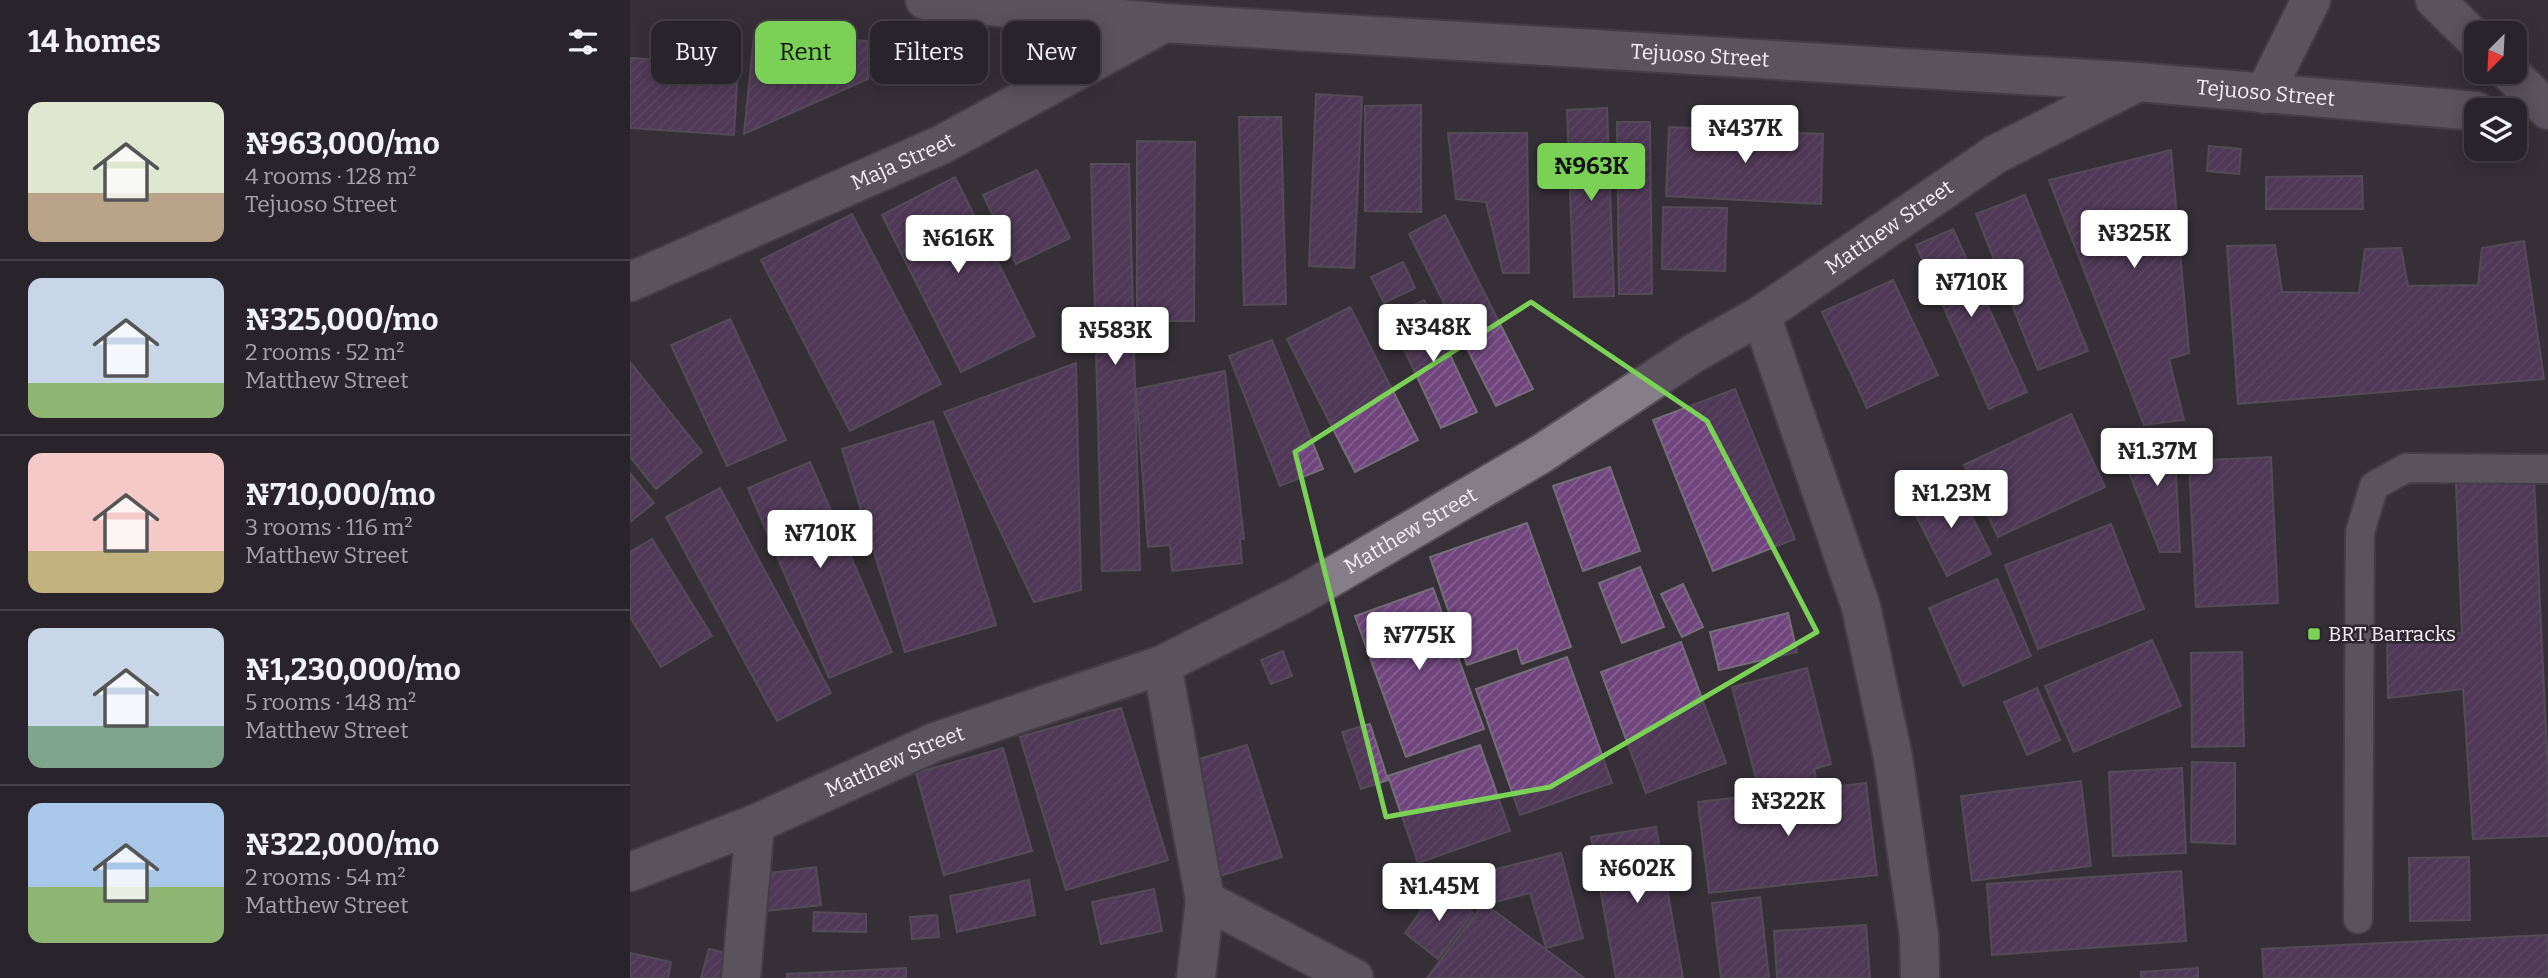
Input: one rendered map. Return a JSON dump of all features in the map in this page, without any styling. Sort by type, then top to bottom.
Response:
[{"type":"street","name":"Tejuoso Street","points":[[925,0],[1117,9],[1164,23],[2138,82],[2464,110]]},
{"type":"street","points":[[2264,94],[2311,0]]},
{"type":"street","points":[[2435,0],[2464,28]]},
{"type":"street","name":"Maja Street","points":[[630,282],[941,145],[1164,23]]},
{"type":"street","name":"Matthew Street","points":[[630,872],[755,824],[935,742],[1162,665],[1299,596],[1541,454],[1694,353],[1761,314],[1996,154],[2138,82]]},
{"type":"street","points":[[2521,84],[2548,110]]},
{"type":"street","points":[[2527,116],[2548,117]]},
{"type":"street","points":[[1761,314],[1861,607],[1893,757],[1919,936],[1920,978]]},
{"type":"street","points":[[1162,665],[1205,900],[1196,978]]},
{"type":"street","points":[[741,978],[755,824]]},
{"type":"street","points":[[1205,900],[1354,978]]},
{"type":"lane","points":[[2358,919],[2360,532],[2374,486],[2406,468],[2548,468]]},
{"type":"highlighted area","points":[[1531,302],[1707,421],[1817,632],[1550,787],[1386,817],[1295,452]]},
{"type":"building","points":[[754,35],[755,84],[856,84],[856,40],[867,41],[868,79],[744,134]]},
{"type":"building","points":[[630,58],[651,59],[651,84],[737,84],[734,135],[630,128]]},
{"type":"building","points":[[1316,94],[1362,97],[1354,268],[1309,266]]},
{"type":"building","points":[[1421,105],[1421,212],[1365,211],[1365,106]]},
{"type":"building","points":[[1607,108],[1614,296],[1574,297],[1567,110]]},
{"type":"building","points":[[1239,117],[1281,117],[1286,304],[1244,305]]},
{"type":"building","points":[[1617,122],[1650,122],[1652,294],[1619,294]]},
{"type":"building","points":[[1669,127],[1823,134],[1821,204],[1666,196]]},
{"type":"building","points":[[1448,133],[1527,133],[1529,273],[1503,273],[1486,202],[1456,199]]},
{"type":"building","points":[[1137,141],[1195,142],[1194,321],[1137,321]]},
{"type":"building","points":[[2209,146],[2241,149],[2239,174],[2207,171]]},
{"type":"building","points":[[2171,150],[2189,353],[2169,359],[2184,420],[2144,425],[2049,180]]},
{"type":"building","points":[[1091,164],[1129,164],[1140,570],[1102,571]]},
{"type":"building","points":[[1037,170],[1070,238],[1016,264],[983,195]]},
{"type":"building","points":[[2362,176],[2363,209],[2266,209],[2266,177]]},
{"type":"building","points":[[955,177],[1035,336],[961,372],[882,215]]},
{"type":"building","points":[[2025,195],[2088,351],[2038,370],[1976,214]]},
{"type":"building","points":[[1663,207],[1727,208],[1725,271],[1662,269]]},
{"type":"building","points":[[852,214],[941,384],[850,431],[761,260]]},
{"type":"building","points":[[1445,215],[1533,389],[1496,406],[1409,234]]},
{"type":"building","points":[[1953,229],[2027,392],[1989,409],[1916,245]]},
{"type":"building","points":[[2524,241],[2544,379],[2238,404],[2227,246],[2275,245],[2282,292],[2359,293],[2365,249],[2401,248],[2408,286],[2478,285],[2482,248]]},
{"type":"building","points":[[1403,262],[1415,288],[1384,303],[1371,277]]},
{"type":"building","points":[[1893,280],[1938,375],[1867,408],[1822,312]]},
{"type":"building","points":[[1424,300],[1477,412],[1441,428],[1389,317]]},
{"type":"building","points":[[1350,307],[1418,440],[1355,472],[1287,339]]},
{"type":"building","points":[[730,319],[786,440],[727,466],[671,345]]},
{"type":"building","points":[[1272,340],[1323,469],[1280,486],[1229,356]]},
{"type":"building","points":[[630,362],[702,452],[656,489],[630,457]]},
{"type":"building","points":[[1076,363],[1081,590],[1034,602],[944,412]]},
{"type":"building","points":[[1225,371],[1244,539],[1240,539],[1242,563],[1172,571],[1170,545],[1148,547],[1136,389]]},
{"type":"building","points":[[1735,389],[1795,539],[1713,571],[1653,420]]},
{"type":"building","points":[[2071,414],[2105,487],[1998,537],[1964,465]]},
{"type":"building","points":[[933,421],[996,625],[905,652],[842,449]]},
{"type":"building","points":[[2174,437],[2180,552],[2160,552],[2119,447]]},
{"type":"building","points":[[2271,457],[2278,603],[2196,607],[2189,461]]},
{"type":"building","points":[[810,462],[892,652],[829,678],[748,488]]},
{"type":"building","points":[[1610,467],[1640,551],[1583,571],[1553,486]]},
{"type":"building","points":[[630,473],[654,503],[630,522]]},
{"type":"building","points":[[2534,479],[2548,772],[2548,836],[2473,839],[2463,689],[2388,698],[2387,634],[2462,633],[2456,483]]},
{"type":"building","points":[[1955,483],[1991,554],[1947,576],[1911,506]]},
{"type":"building","points":[[720,488],[831,693],[777,721],[666,517]]},
{"type":"building","points":[[1527,523],[1571,647],[1522,664],[1517,648],[1467,665],[1430,557]]},
{"type":"building","points":[[2111,524],[2144,609],[2038,649],[2005,565]]},
{"type":"building","points":[[652,539],[712,636],[661,667],[630,617],[630,552]]},
{"type":"building","points":[[1640,567],[1664,627],[1622,643],[1599,583]]},
{"type":"building","points":[[1997,579],[2031,656],[1963,686],[1929,608]]},
{"type":"building","points":[[1683,584],[1703,627],[1682,637],[1661,594]]},
{"type":"building","points":[[1433,588],[1484,729],[1406,757],[1355,616]]},
{"type":"building","points":[[1788,613],[1797,652],[1719,670],[1710,632]]},
{"type":"building","points":[[2152,640],[2181,706],[2074,752],[2045,686]]},
{"type":"building","points":[[1681,642],[1726,763],[1646,793],[1601,672]]},
{"type":"building","points":[[1283,651],[1292,676],[1271,684],[1261,660]]},
{"type":"building","points":[[2242,652],[2244,746],[2192,747],[2191,653]]},
{"type":"building","points":[[1567,657],[1612,783],[1520,815],[1476,689]]},
{"type":"building","points":[[1807,668],[1831,764],[1814,769],[1817,782],[1760,794],[1732,687]]},
{"type":"building","points":[[2037,688],[2060,740],[2027,755],[2004,702]]},
{"type":"building","points":[[1121,708],[1168,860],[1066,890],[1020,737]]},
{"type":"building","points":[[1370,724],[1388,780],[1361,789],[1342,732]]},
{"type":"building","points":[[1247,745],[1282,857],[1220,876],[1185,763]]},
{"type":"building","points":[[1480,745],[1510,831],[1418,863],[1388,776]]},
{"type":"building","points":[[1003,748],[1032,851],[944,875],[916,773]]},
{"type":"building","points":[[2192,762],[2235,763],[2235,844],[2191,842]]},
{"type":"building","points":[[2182,768],[2186,853],[2113,856],[2109,772]]},
{"type":"building","points":[[2081,781],[2091,866],[1972,881],[1961,796]]},
{"type":"building","points":[[1866,783],[1877,875],[1709,893],[1698,802]]},
{"type":"building","points":[[1656,827],[1683,978],[1616,978],[1591,837]]},
{"type":"building","points":[[1561,853],[1583,938],[1546,948],[1530,893],[1488,904],[1480,873]]},
{"type":"building","points":[[2469,857],[2470,920],[2410,921],[2409,858]]},
{"type":"building","points":[[816,867],[821,905],[767,911],[762,874]]},
{"type":"building","points":[[2181,871],[2186,941],[1992,955],[1987,884]]},
{"type":"building","points":[[1029,880],[1035,915],[957,932],[950,896]]},
{"type":"building","points":[[1439,886],[1473,913],[1438,959],[1405,933]]},
{"type":"building","points":[[1154,889],[1162,931],[1101,944],[1092,902]]},
{"type":"building","points":[[1760,897],[1769,978],[1721,978],[1712,903]]},
{"type":"building","points":[[1484,903],[1584,978],[1427,978]]},
{"type":"building","points":[[814,912],[866,914],[866,932],[813,931]]},
{"type":"building","points":[[937,915],[939,937],[912,939],[910,917]]},
{"type":"building","points":[[1866,925],[1870,978],[1777,978],[1774,931]]},
{"type":"building","points":[[2548,935],[2548,978],[2264,978],[2262,949]]},
{"type":"building","points":[[709,949],[729,954],[723,978],[701,978]]},
{"type":"building","points":[[630,953],[671,962],[668,978],[630,978]]},
{"type":"building","points":[[906,968],[906,978],[787,978],[787,974]]},
{"type":"building","points":[[2198,968],[2198,978],[2141,978],[2141,972]]},
{"type":"place","name":"BRT Barracks","points":[[2314,634]]}]
